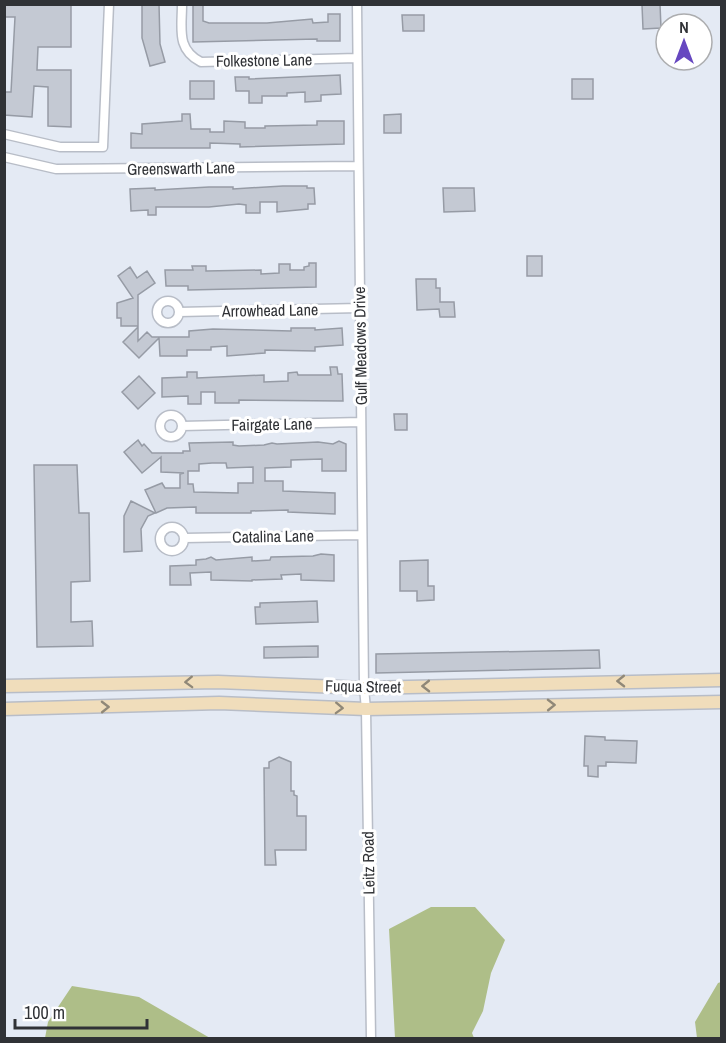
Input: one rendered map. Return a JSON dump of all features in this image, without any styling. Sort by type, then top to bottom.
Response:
[{"type":"main road","name":"Fuqua Street","points":[[4,686],[218,682],[364,688],[722,680]]},
{"type":"main road","points":[[649,681],[653,703]]},
{"type":"main road","points":[[218,682],[219,703]]},
{"type":"main road","points":[[510,684],[510,706]]},
{"type":"main road","points":[[70,686],[70,707]]},
{"type":"main road","name":"Fuqua Street","points":[[4,709],[219,703],[366,709],[722,702]]},
{"type":"street","points":[[4,134],[60,147],[103,147],[109,4]]},
{"type":"street","name":"Folkestone Lane","points":[[182,4],[182,41],[189,55],[201,62],[357,58]]},
{"type":"street","name":"Gulf Meadows Drive","points":[[357,4],[364,688]]},
{"type":"street","name":"Greenswarth Lane","points":[[4,157],[56,169],[358,166]]},
{"type":"street","name":"Arrowhead Lane","points":[[179,312],[360,308]]},
{"type":"street","name":"Fairgate Lane","points":[[182,426],[361,422]]},
{"type":"street","name":"Catalina Lane","points":[[184,538],[361,535]]},
{"type":"street","name":"Leitz Road","points":[[364,688],[371,1038]]},
{"type":"green space","points":[[431,907],[475,907],[505,940],[491,973],[483,1011],[472,1033],[474,1038],[395,1038],[389,929]]},
{"type":"green space","points":[[721,982],[721,1038],[697,1038],[695,1022],[718,983]]},
{"type":"green space","points":[[72,986],[139,997],[210,1038],[45,1038],[48,1022]]},
{"type":"building","points":[[4,4],[71,4],[71,47],[38,47],[37,70],[71,70],[71,127],[48,126],[48,87],[34,86],[32,117],[4,115],[4,92],[11,92],[15,17],[4,17]]},
{"type":"building","points":[[142,4],[159,4],[160,44],[165,62],[150,66],[142,38]]},
{"type":"building","points":[[193,4],[203,4],[203,21],[209,23],[267,23],[312,19],[313,23],[328,22],[328,14],[340,14],[340,41],[317,41],[317,39],[193,42]]},
{"type":"building","points":[[660,4],[660,12],[654,12],[654,28],[643,29],[642,5]]},
{"type":"building","points":[[402,15],[424,15],[424,31],[403,31]]},
{"type":"building","points":[[340,75],[341,94],[321,95],[321,101],[305,102],[305,92],[287,93],[287,96],[262,96],[262,103],[249,103],[249,91],[236,91],[235,77],[249,77],[249,79]]},
{"type":"building","points":[[572,79],[593,79],[593,99],[572,99]]},
{"type":"building","points":[[190,81],[214,81],[214,99],[190,99]]},
{"type":"building","points":[[182,114],[190,114],[191,129],[210,129],[210,132],[224,132],[224,121],[245,122],[245,128],[265,128],[265,126],[317,125],[317,121],[344,121],[344,144],[240,147],[240,144],[210,143],[210,148],[131,148],[131,133],[142,134],[142,124],[182,121]]},
{"type":"building","points":[[401,114],[401,133],[384,133],[384,115]]},
{"type":"building","points":[[283,186],[314,188],[315,204],[308,204],[308,209],[277,212],[277,202],[260,202],[260,213],[246,213],[246,205],[239,204],[209,207],[156,207],[156,215],[148,215],[148,210],[131,211],[130,189],[233,187],[233,189]]},
{"type":"building","points":[[443,188],[474,188],[475,211],[444,212]]},
{"type":"building","points":[[527,256],[542,256],[542,276],[527,276]]},
{"type":"building","points":[[309,263],[316,263],[316,287],[188,290],[188,286],[166,286],[165,270],[193,270],[192,266],[206,266],[206,271],[261,270],[261,274],[279,273],[279,264],[290,264],[290,270],[304,270]]},
{"type":"building","points":[[130,267],[137,278],[147,271],[155,283],[138,295],[138,326],[121,326],[121,318],[117,318],[117,303],[133,298],[118,276]]},
{"type":"building","points":[[416,279],[436,279],[436,288],[440,288],[440,302],[454,302],[455,317],[440,317],[439,309],[417,310]]},
{"type":"building","points":[[138,327],[138,341],[147,332],[152,337],[189,337],[189,331],[213,329],[291,331],[291,328],[315,328],[315,330],[342,328],[343,345],[315,347],[315,351],[265,350],[265,353],[227,356],[227,346],[211,347],[211,350],[187,350],[187,356],[160,356],[159,338],[139,358],[123,342]]},
{"type":"building","points":[[330,367],[337,367],[338,374],[342,374],[343,401],[239,400],[239,403],[215,403],[215,392],[201,392],[201,404],[188,404],[188,396],[162,397],[162,378],[187,377],[187,372],[197,372],[197,378],[264,375],[264,382],[288,381],[288,373],[297,372],[298,375],[331,375]]},
{"type":"building","points":[[139,376],[155,393],[138,409],[122,392]]},
{"type":"building","points":[[394,414],[407,414],[407,430],[395,430]]},
{"type":"building","points":[[138,440],[152,453],[183,453],[183,451],[190,451],[189,443],[233,442],[233,445],[239,446],[318,442],[333,444],[339,441],[346,444],[346,471],[322,471],[322,459],[291,460],[291,467],[265,468],[265,481],[283,481],[283,491],[335,493],[335,514],[288,512],[288,510],[196,513],[196,507],[167,508],[156,513],[145,490],[162,483],[165,488],[180,488],[180,474],[184,473],[161,472],[161,457],[142,473],[124,452]],"holes":[[[226,463],[227,468],[253,467],[253,483],[238,483],[238,493],[194,492],[193,484],[188,484],[188,471],[199,471],[199,464]]]},
{"type":"building","points":[[34,465],[77,465],[79,513],[89,513],[90,581],[71,582],[71,622],[92,621],[93,646],[37,647]]},
{"type":"building","points":[[131,501],[155,513],[148,516],[141,529],[142,551],[124,552],[124,516]]},
{"type":"building","points":[[334,555],[334,581],[301,580],[301,574],[281,575],[282,579],[252,581],[211,580],[211,572],[190,573],[191,585],[170,585],[170,566],[196,565],[196,560],[211,557],[216,560],[252,557],[252,561],[270,560],[271,557]]},
{"type":"building","points":[[428,560],[428,586],[434,586],[434,600],[417,601],[417,591],[400,591],[400,561]]},
{"type":"building","points":[[317,601],[318,622],[256,624],[255,607],[260,607],[260,603]]},
{"type":"building","points":[[318,646],[318,657],[264,658],[264,647]]},
{"type":"building","points":[[599,650],[600,668],[376,673],[376,654]]},
{"type":"building","points":[[585,736],[605,737],[605,740],[637,741],[636,763],[606,762],[606,766],[598,766],[598,777],[588,776],[588,766],[584,766]]},
{"type":"building","points":[[279,757],[291,762],[291,791],[294,791],[294,795],[297,796],[297,816],[306,816],[306,850],[275,850],[276,865],[265,865],[264,768],[269,768],[269,762]]}]
